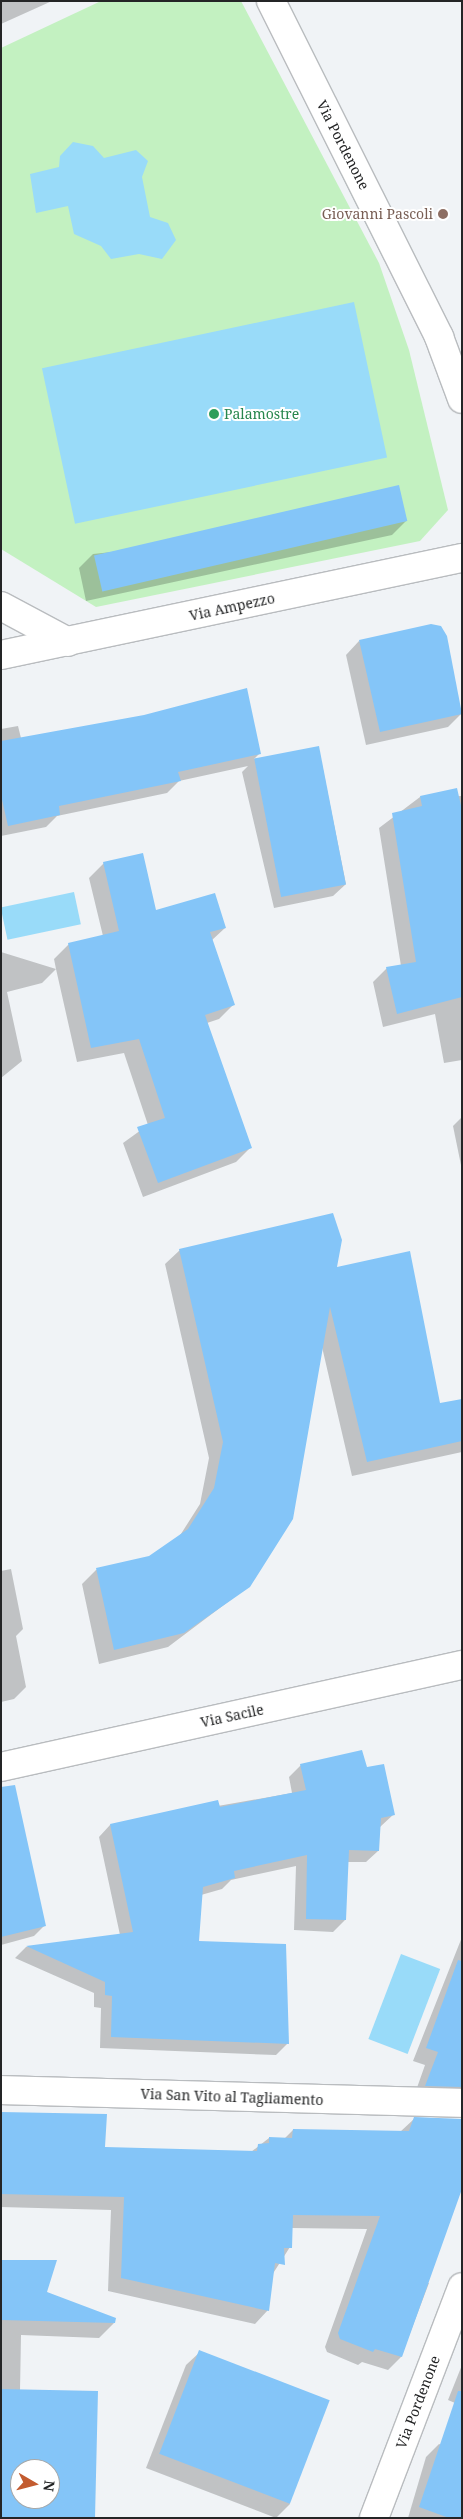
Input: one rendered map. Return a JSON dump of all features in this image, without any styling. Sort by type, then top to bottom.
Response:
[{"type":"street","name":"Via Pordenone","points":[[271,1],[439,338],[462,399]]},
{"type":"street","name":"Via Ampezzo","points":[[1,655],[462,558]]},
{"type":"street","points":[[1,606],[68,642]]},
{"type":"street","name":"Via Sacile","points":[[1,1767],[462,1665]]},
{"type":"street","name":"Via San Vito al Tagliamento","points":[[1,2090],[462,2103]]},
{"type":"street","name":"Via Pordenone","points":[[374,2518],[462,2286]]},
{"type":"green space","points":[[101,1],[241,1],[379,263],[409,350],[448,510],[420,541],[96,607],[1,549],[1,48]]},
{"type":"water","points":[[73,142],[93,146],[104,158],[136,150],[148,161],[142,177],[150,217],[168,223],[176,240],[162,259],[139,254],[111,259],[101,246],[74,234],[68,206],[36,213],[30,174],[59,167],[60,156]]},
{"type":"water","name":"Palamostre","points":[[354,302],[387,458],[75,524],[42,368]]},
{"type":"water","points":[[74,892],[81,924],[8,940],[1,908]]},
{"type":"water","points":[[401,1954],[440,1969],[408,2054],[368,2039]]},
{"type":"building","points":[[399,485],[407,521],[102,591],[94,555]]},
{"type":"building","points":[[431,624],[441,626],[447,636],[462,714],[380,732],[359,640]]},
{"type":"building","points":[[247,688],[261,754],[178,772],[181,781],[59,806],[60,815],[8,826],[1,795],[1,741],[144,715]]},
{"type":"building","points":[[319,746],[346,884],[281,897],[254,759]]},
{"type":"building","points":[[457,788],[462,810],[462,997],[397,1014],[386,967],[416,962],[392,813],[422,806],[420,796]]},
{"type":"building","points":[[143,853],[156,910],[215,893],[226,928],[210,932],[235,1005],[205,1015],[252,1148],[158,1183],[137,1127],[165,1118],[139,1039],[91,1048],[68,943],[119,931],[103,862]]},
{"type":"building","points":[[333,1213],[342,1240],[337,1267],[410,1251],[440,1403],[462,1399],[462,1441],[367,1462],[330,1307],[293,1519],[250,1587],[184,1633],[114,1650],[96,1568],[149,1556],[188,1529],[214,1488],[223,1442],[179,1249]]},
{"type":"building","points":[[362,1750],[367,1767],[384,1764],[395,1815],[381,1818],[379,1851],[349,1850],[346,1920],[306,1919],[307,1855],[234,1871],[235,1878],[203,1887],[199,1941],[286,1944],[289,2044],[111,2037],[112,1996],[105,1995],[105,1982],[26,1946],[133,1932],[110,1824],[218,1800],[220,1807],[306,1790],[300,1764]]},
{"type":"building","points":[[15,1785],[46,1926],[1,1937],[1,1787]]},
{"type":"building","points":[[458,1960],[462,1961],[462,2087],[425,2086],[438,2052],[426,2048]]},
{"type":"building","points":[[1,2112],[107,2114],[105,2147],[257,2151],[258,2144],[269,2143],[269,2137],[292,2138],[293,2129],[409,2131],[414,2117],[462,2119],[462,2189],[402,2357],[375,2349],[373,2352],[340,2339],[338,2333],[380,2216],[293,2215],[292,2248],[284,2248],[285,2265],[275,2263],[269,2311],[121,2278],[124,2197],[1,2194]]},
{"type":"building","points":[[1,2260],[57,2260],[47,2292],[116,2318],[115,2323],[1,2320]]},
{"type":"building","points":[[199,2350],[330,2400],[290,2504],[159,2454]]},
{"type":"building","points":[[1,2389],[98,2391],[95,2518],[1,2518]]},
{"type":"building","points":[[458,2391],[462,2391],[462,2518],[449,2518],[419,2507]]},
{"type":"place","name":"Giovanni Pascoli","points":[[443,214]]},
{"type":"place","name":"Palamostre","points":[[214,414]]}]
